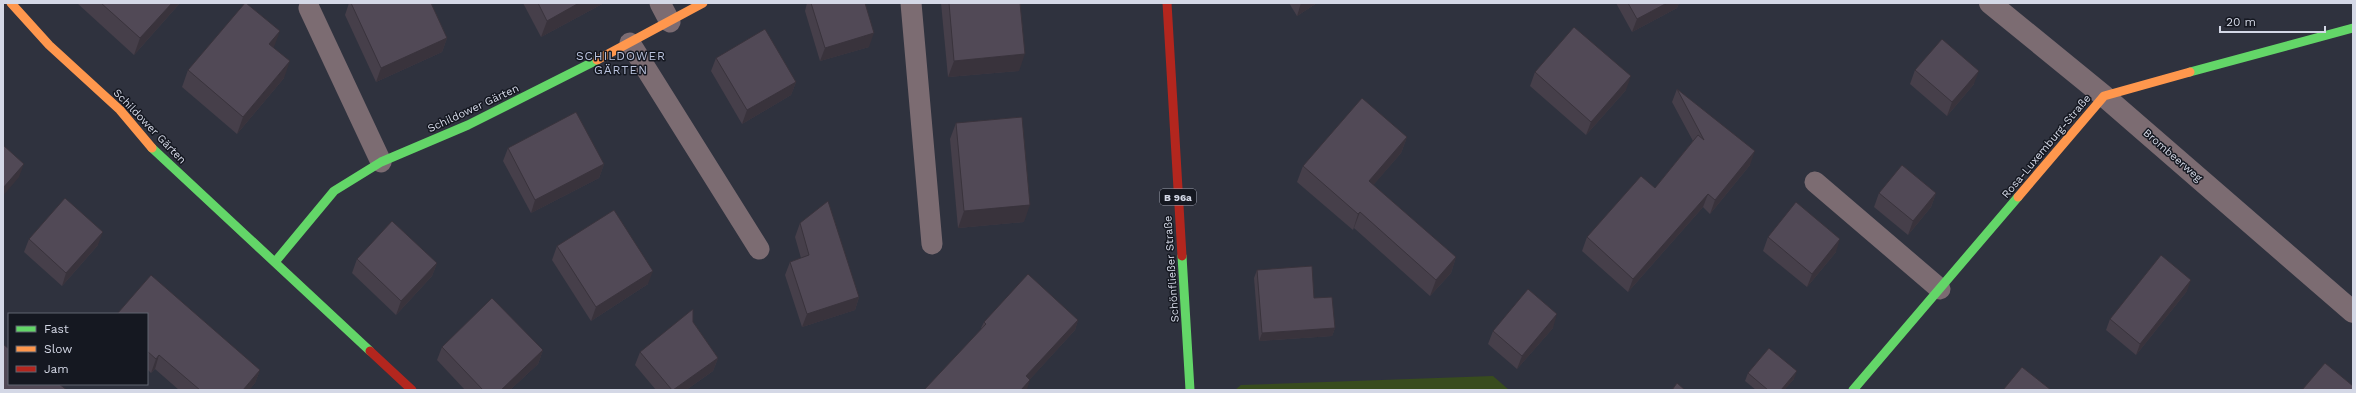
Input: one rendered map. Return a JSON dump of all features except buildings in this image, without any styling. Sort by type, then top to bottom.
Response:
[{"type":"street","name":"Schildower Gärten","points":[[11,3],[49,45],[120,110],[152,148],[412,390]]},
{"type":"street","name":"Schildower Gärten","points":[[275,262],[334,191],[380,162],[468,125],[630,43],[703,3]]},
{"type":"street","name":"Schönfließer Straße","points":[[1167,3],[1190,390]]},
{"type":"street","name":"Brombeerweg","points":[[1990,3],[2104,96],[2353,312]]},
{"type":"street","name":"Rosa-Luxemburg-Straße","points":[[1853,390],[2104,96],[2353,28]]},
{"type":"lane","points":[[660,3],[670,22]]},
{"type":"lane","points":[[911,3],[932,244]]},
{"type":"lane","points":[[309,8],[380,162]]},
{"type":"lane","points":[[630,43],[759,249]]},
{"type":"lane","points":[[1815,182],[1940,289]]},
{"type":"green space","points":[[1493,376],[1509,390],[1235,390],[1241,385]]},
{"type":"traffic: fast","points":[[2190,72],[2353,28]]},
{"type":"traffic: fast","points":[[275,262],[334,191],[381,162],[468,125],[597,60]]},
{"type":"traffic: fast","points":[[152,148],[370,351]]},
{"type":"traffic: fast","points":[[1853,390],[2018,197]]},
{"type":"traffic: fast","points":[[1182,256],[1190,390]]},
{"type":"traffic: slow","points":[[11,3],[49,45],[120,110],[152,148]]},
{"type":"traffic: slow","points":[[597,60],[703,3]]},
{"type":"traffic: slow","points":[[2018,197],[2104,96],[2190,72]]},
{"type":"traffic: jam","points":[[1167,3],[1182,256]]},
{"type":"traffic: jam","points":[[370,351],[412,390]]},
{"type":"district","name":"SCHILDOWER GÄRTEN","points":[[621,63]]}]
